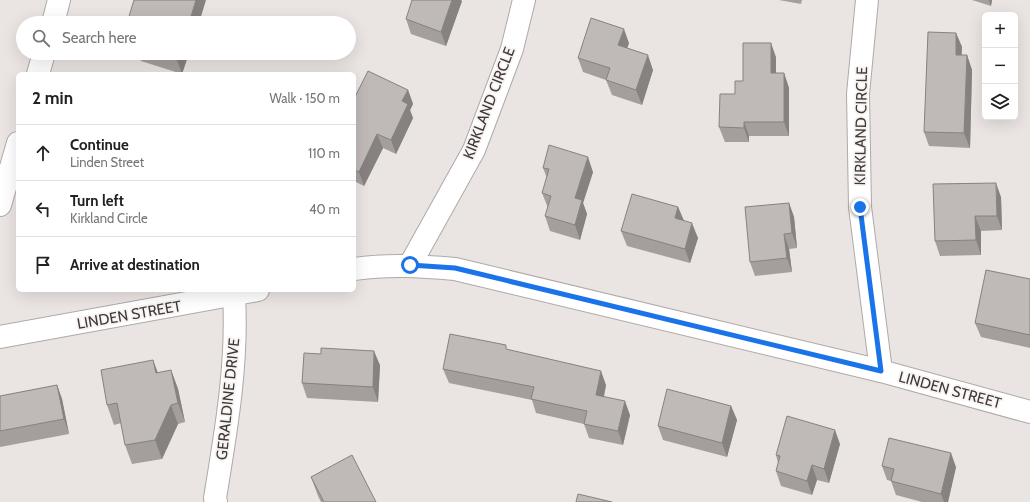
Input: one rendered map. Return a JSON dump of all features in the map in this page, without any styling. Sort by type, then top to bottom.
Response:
[{"type":"street","points":[[55,16],[59,0]]},
{"type":"street","name":"KIRKLAND CIRCLE","points":[[410,265],[474,150],[512,49],[524,0]]},
{"type":"street","name":"KIRKLAND CIRCLE","points":[[867,0],[858,94],[860,207],[881,371]]},
{"type":"street","points":[[39,72],[42,60]]},
{"type":"street","points":[[0,205],[16,150]]},
{"type":"street","name":"LINDEN STREET","points":[[356,269],[378,266],[410,265],[455,268],[881,371],[1030,412]]},
{"type":"street","name":"LINDEN STREET","points":[[0,337],[250,292]]},
{"type":"street","name":"GERALDINE DRIVE","points":[[216,502],[215,498],[229,412],[236,325],[234,296]]},
{"type":"building","points":[[134,0],[196,0],[191,16],[129,16]]},
{"type":"building","points":[[412,0],[452,0],[441,32],[406,19]]},
{"type":"building","points":[[591,18],[624,29],[618,45],[648,55],[636,90],[606,80],[610,68],[578,58]]},
{"type":"building","points":[[928,32],[956,33],[956,55],[967,55],[964,133],[924,132]]},
{"type":"building","points":[[743,43],[771,43],[771,73],[784,73],[784,122],[744,122],[744,128],[719,127],[720,94],[735,94],[735,81],[743,81]]},
{"type":"building","points":[[368,71],[408,90],[402,101],[408,104],[391,140],[377,134],[359,172],[356,171],[356,95]]},
{"type":"building","points":[[549,145],[588,157],[575,198],[582,200],[575,225],[545,216],[551,196],[542,193],[549,169],[543,168]]},
{"type":"building","points":[[996,183],[997,216],[975,216],[976,240],[935,241],[933,184]]},
{"type":"building","points":[[632,194],[678,207],[675,218],[692,223],[685,249],[621,231]]},
{"type":"building","points":[[789,203],[792,233],[784,234],[787,258],[750,262],[745,207]]},
{"type":"building","points":[[986,270],[1030,279],[1030,335],[975,323]]},
{"type":"building","points":[[450,334],[506,345],[506,349],[601,371],[596,395],[625,401],[618,431],[584,424],[587,411],[531,399],[534,387],[443,369]]},
{"type":"building","points":[[321,348],[374,351],[373,387],[302,383],[304,353],[321,354]]},
{"type":"building","points":[[153,360],[156,373],[171,370],[178,403],[171,405],[155,440],[125,445],[117,403],[107,405],[101,370]]},
{"type":"building","points":[[57,385],[64,419],[0,431],[0,396]]},
{"type":"building","points":[[667,389],[731,406],[722,443],[658,426]]},
{"type":"building","points":[[787,416],[835,430],[824,469],[812,465],[807,481],[776,471],[780,456],[776,455]]},
{"type":"building","points":[[889,438],[951,453],[941,494],[891,481],[894,469],[882,466]]},
{"type":"building","points":[[352,455],[376,502],[324,502],[311,477]]},
{"type":"building","points":[[578,494],[612,502],[576,502]]},
{"type":"route","points":[[410,265],[455,268],[881,371],[860,207]]}]
